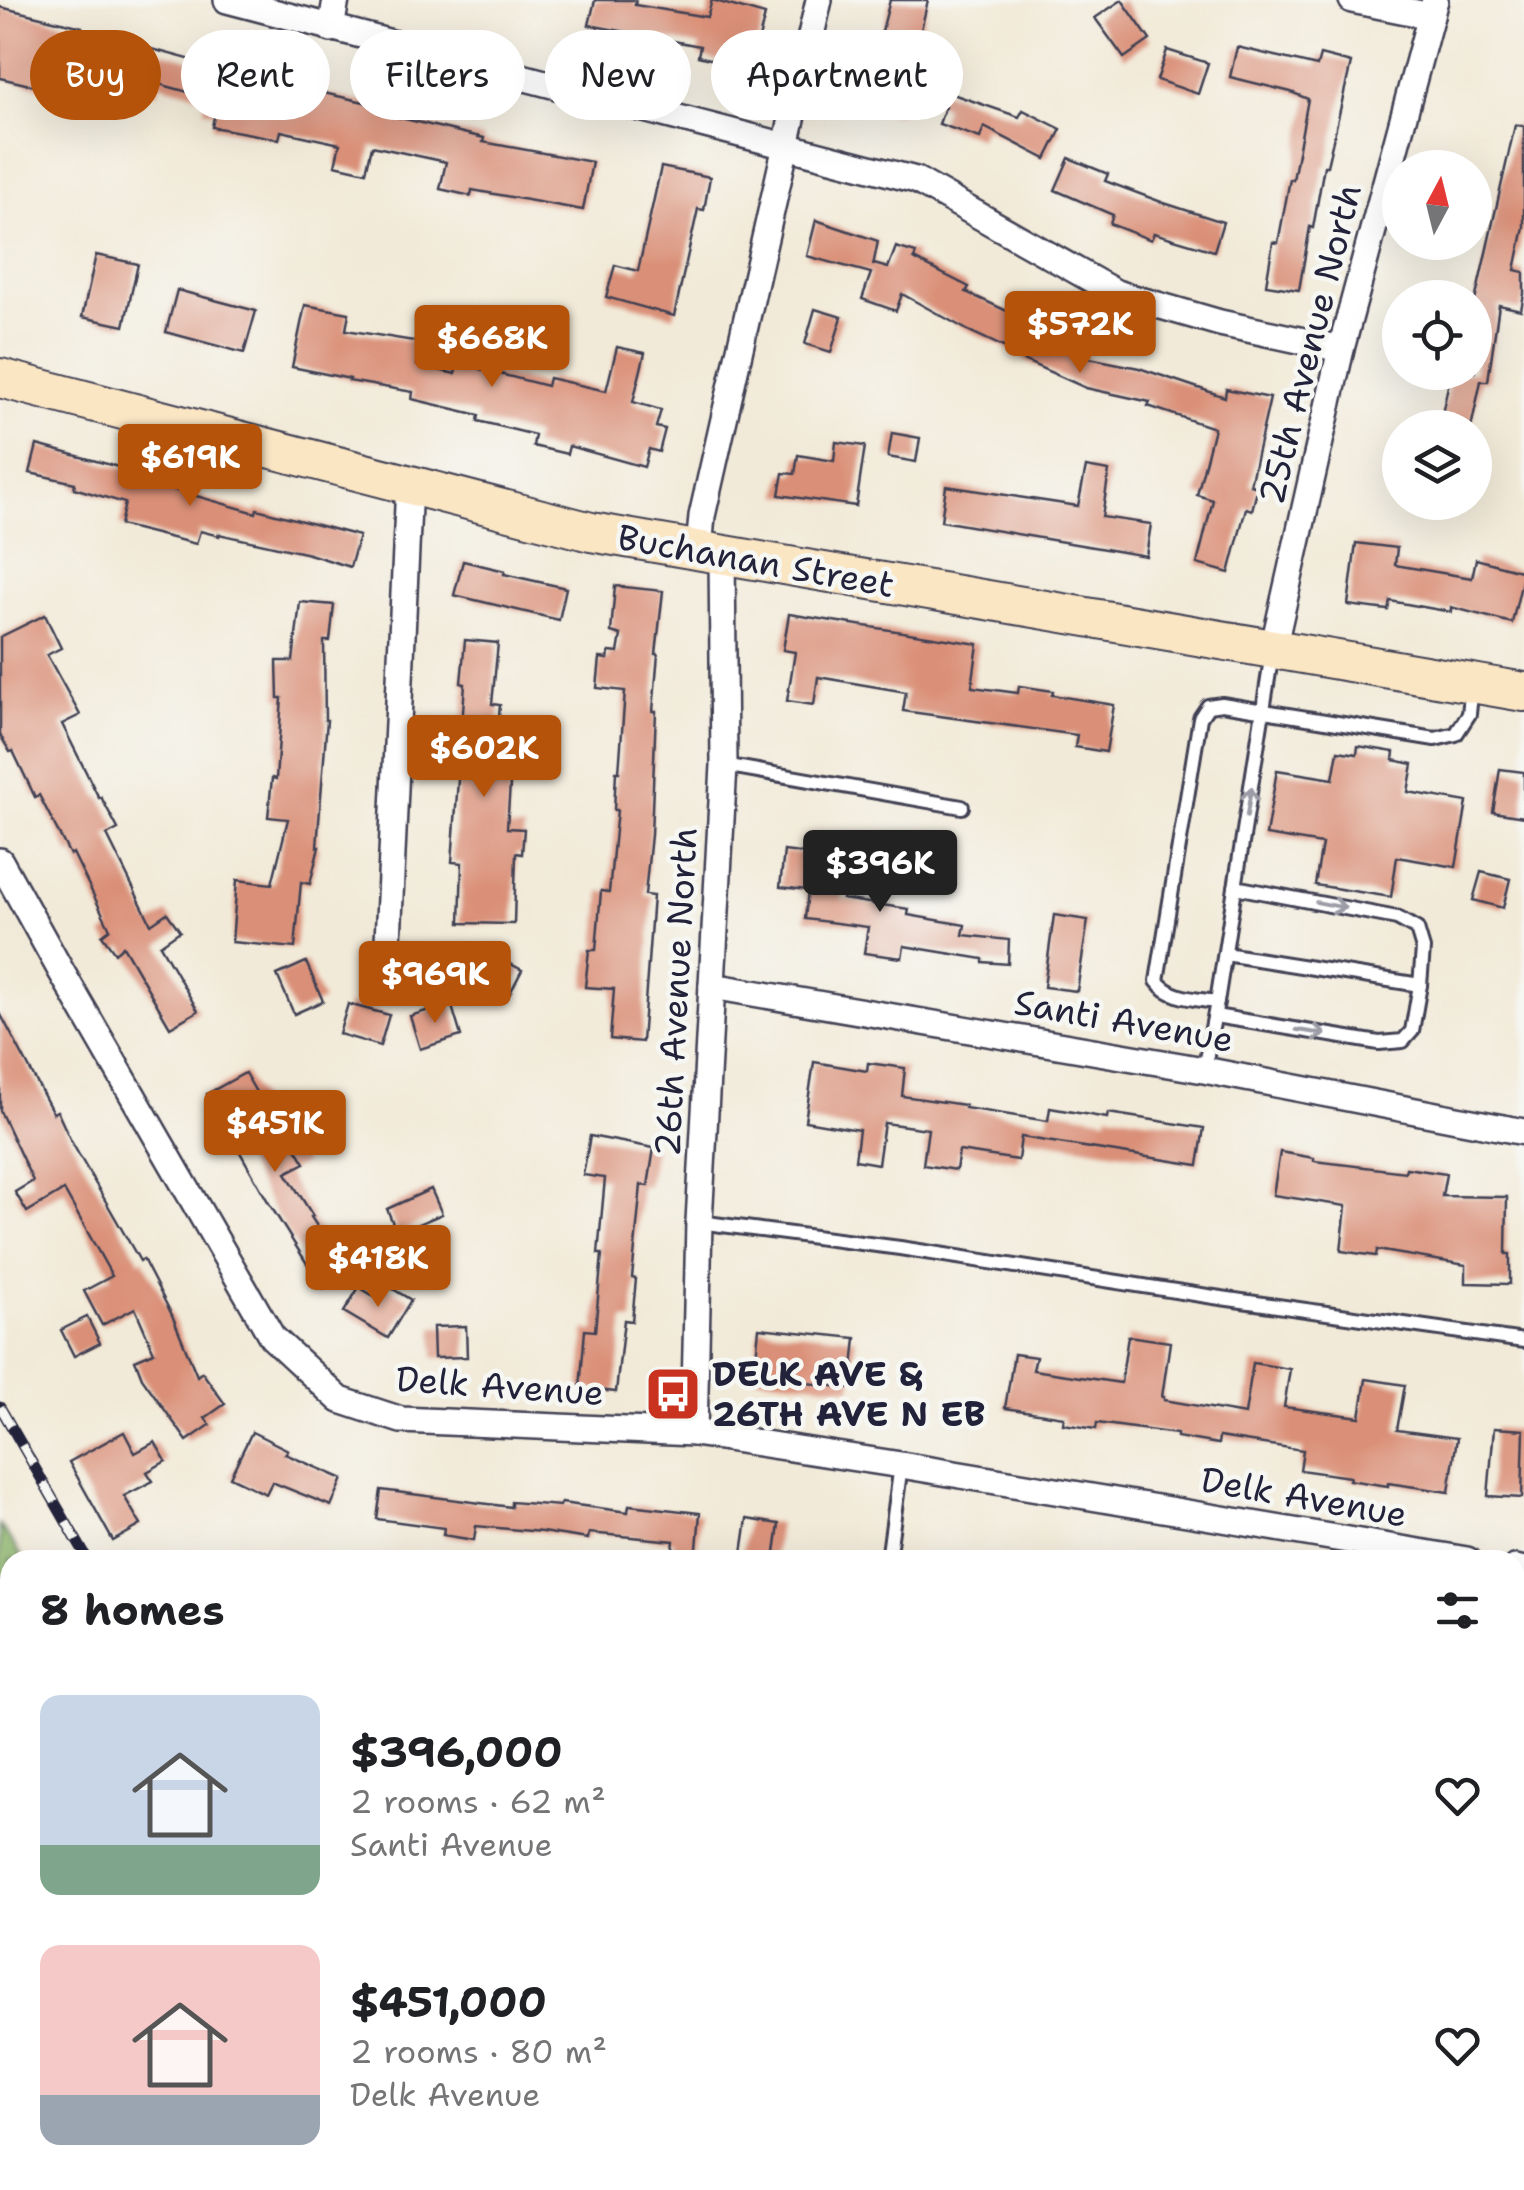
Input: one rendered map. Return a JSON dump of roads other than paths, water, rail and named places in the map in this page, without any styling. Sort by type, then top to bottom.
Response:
[{"type":"street","points":[[227,0],[916,180],[1116,293],[1220,323],[1342,348]]},
{"type":"street","points":[[331,29],[336,0]]},
{"type":"street","name":"26th Avenue North","points":[[694,1433],[699,1222],[724,765],[711,552],[702,516],[818,0]]},
{"type":"street","points":[[1352,0],[1433,8]]},
{"type":"street","name":"25th Avenue North","points":[[1273,649],[1342,348],[1433,8]]},
{"type":"street","name":"Buchanan Street","points":[[0,378],[591,532],[1524,692]]},
{"type":"street","points":[[388,941],[409,484]]},
{"type":"street","name":"Delk Avenue","points":[[0,861],[272,1338],[340,1400],[400,1420],[694,1433],[1407,1550]]},
{"type":"street","name":"Santi Avenue","points":[[712,986],[1204,1070],[1524,1132]]},
{"type":"lane","points":[[1204,1070],[1273,649]]},
{"type":"lane","points":[[1235,887],[1397,918],[1417,929],[1423,949],[1420,985],[1412,1031],[1403,1041],[1379,1043],[1216,1009],[1164,991],[1157,981],[1200,718],[1208,706],[1222,704],[1435,739],[1456,734],[1469,714],[1472,683]]},
{"type":"lane","points":[[724,765],[962,807]]},
{"type":"lane","points":[[1224,954],[1420,985]]},
{"type":"lane","points":[[699,1222],[1524,1341]]},
{"type":"lane","points":[[889,1550],[901,1465]]},
{"type":"railway","points":[[0,1407],[82,1550]]},
{"type":"place","name":"DELK AVE & 26TH AVE N EB","points":[[673,1394]]}]
